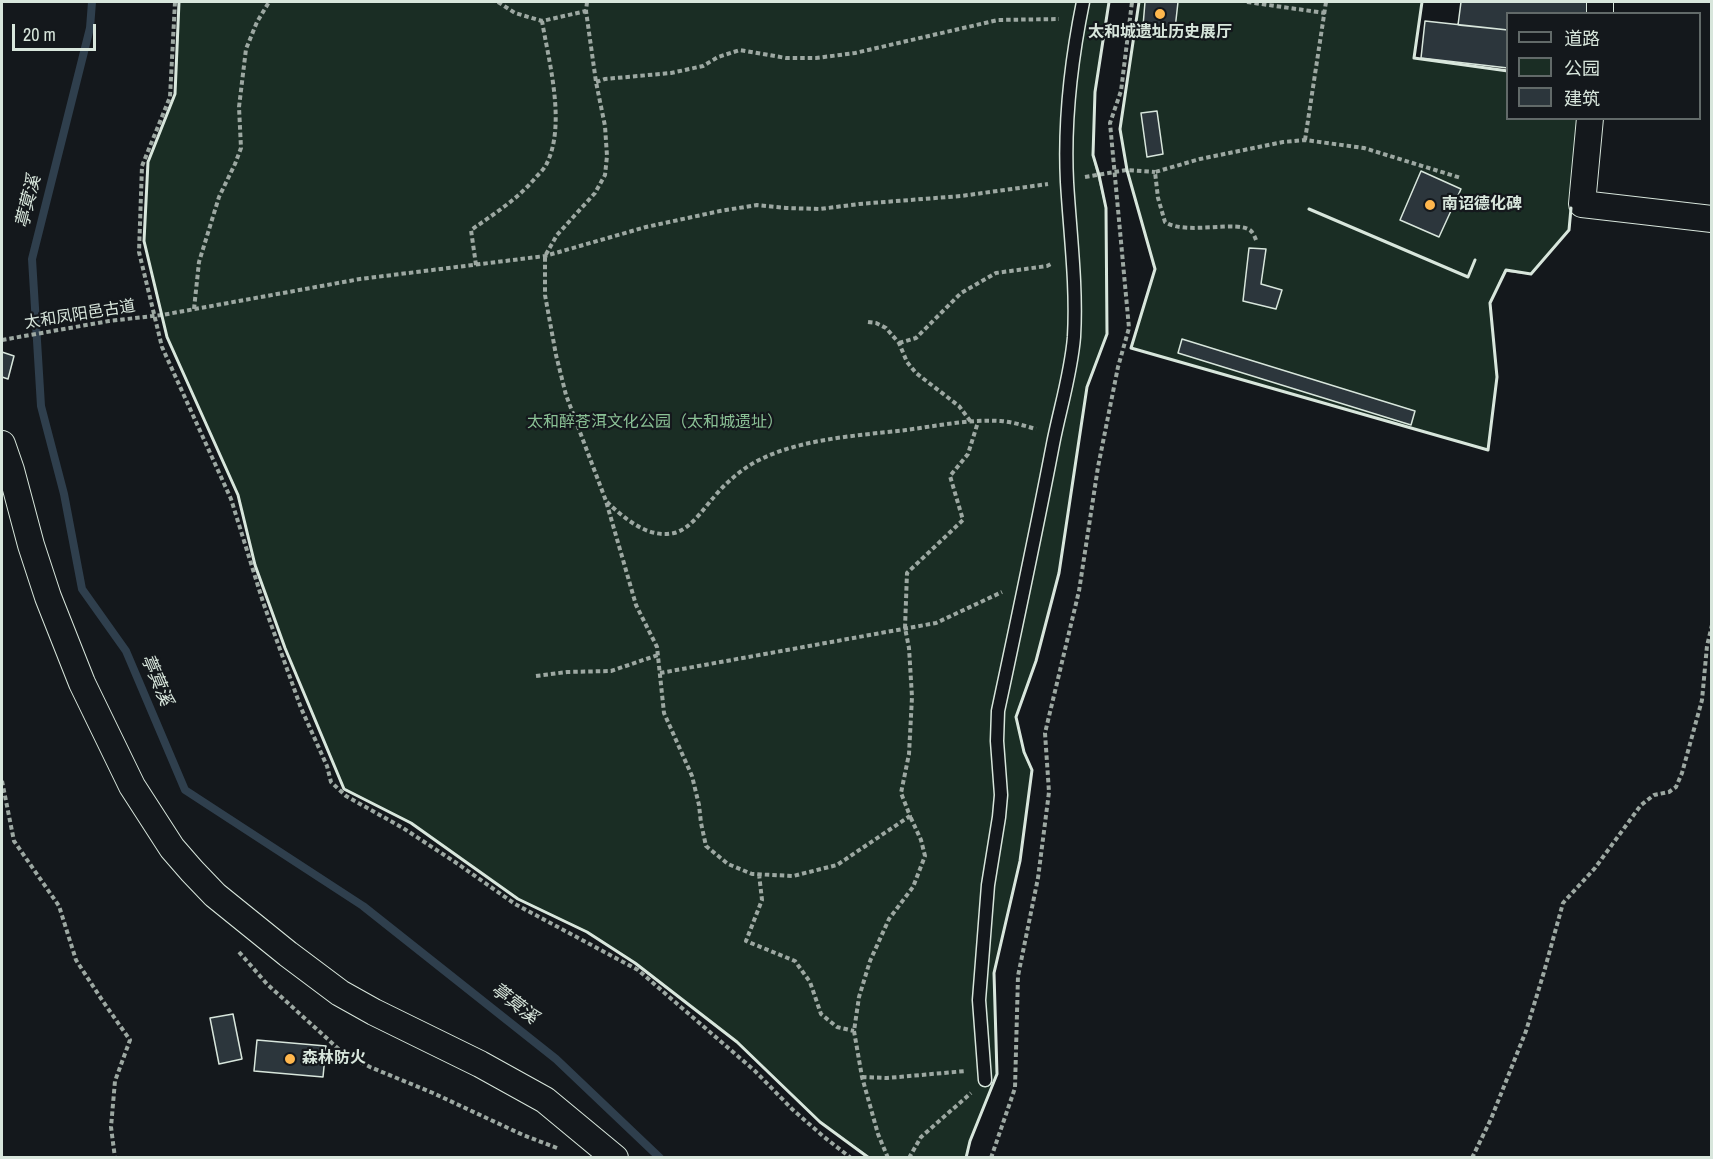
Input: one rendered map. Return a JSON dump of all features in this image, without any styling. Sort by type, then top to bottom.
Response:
[{"type":"street","points":[[1590,120],[1582,204],[1712,219]]},
{"type":"street","points":[[2,444],[48,597],[81,683],[132,786],[172,848],[192,872],[215,895],[316,977],[374,1012],[480,1064],[545,1100],[615,1158]]},
{"type":"lane","points":[[985,1080],[979,1000],[988,885],[1001,795],[997,741],[998,711],[1054,436],[1068,384],[1074,334],[1067,181],[1067,117],[1074,48],[1083,2]]},
{"type":"path","points":[[175,2],[170,97],[142,166],[139,252],[162,347],[231,499],[263,602],[301,708],[327,766],[331,782],[346,796],[403,828],[515,904],[638,970],[755,1071],[824,1137],[851,1158]]},
{"type":"path","points":[[194,309],[199,262],[219,197],[236,164],[241,148],[239,107],[246,49],[269,2]]},
{"type":"path","points":[[498,2],[515,13],[542,21],[586,10]]},
{"type":"path","points":[[587,2],[586,10],[604,126],[607,156],[605,175],[596,193],[556,235],[545,256],[545,295],[564,385],[606,501],[636,605],[657,647],[664,712],[692,776],[706,846],[728,864],[752,874],[793,876],[837,865],[910,816]]},
{"type":"path","points":[[991,1158],[1015,1088],[1018,976],[1038,878],[1049,792],[1045,733],[1079,591],[1098,467],[1118,367],[1129,328],[1110,123],[1121,91],[1132,2]]},
{"type":"path","points":[[1247,2],[1325,13]]},
{"type":"path","points":[[1305,140],[1326,2]]},
{"type":"path","points":[[596,82],[605,79],[671,73],[703,66],[718,57],[741,50],[786,58],[816,58],[855,53],[998,20],[1055,18],[1079,20]]},
{"type":"path","points":[[476,265],[471,230],[504,208],[525,190],[547,164],[554,142],[557,112],[542,21]]},
{"type":"path","name":"太和凤阳邑古道","points":[[2,340],[109,321],[162,315],[360,279],[545,256],[646,227],[757,205],[820,209],[962,196],[1127,170],[1155,172],[1200,159],[1283,142],[1305,140],[1364,148],[1461,178]]},
{"type":"path","points":[[1155,172],[1158,198],[1165,222],[1176,227],[1248,229],[1256,240]]},
{"type":"path","points":[[899,343],[916,338],[961,293],[996,273],[1047,266],[1072,254]]},
{"type":"path","points":[[868,322],[886,328],[899,343],[907,362],[916,373],[959,406],[970,422]]},
{"type":"path","points":[[606,501],[623,517],[644,529],[655,533],[674,533],[690,523],[731,479],[746,468],[773,454],[816,441],[970,422],[1003,422],[1037,429],[1054,436]]},
{"type":"path","points":[[888,1158],[878,1134],[862,1077],[854,1031],[859,997],[870,961],[889,919],[913,887],[925,856],[902,793],[909,754],[912,697],[906,628],[907,573],[963,520],[950,476],[968,454],[978,422]]},
{"type":"path","points":[[660,673],[936,623],[1026,580]]},
{"type":"path","points":[[1472,1158],[1491,1119],[1526,1032],[1563,903],[1595,868],[1641,806],[1654,795],[1669,792],[1676,787],[1702,700],[1707,646],[1712,625]]},
{"type":"path","points":[[536,676],[567,672],[611,671],[658,656]]},
{"type":"path","points":[[2,781],[14,841],[60,906],[76,960],[130,1040],[115,1081],[111,1127],[115,1158]]},
{"type":"path","points":[[759,874],[762,900],[746,941],[795,961],[810,982],[821,1014],[837,1027],[854,1031]]},
{"type":"path","points":[[235,946],[267,984],[343,1053],[523,1135],[564,1150]]},
{"type":"path","points":[[862,1077],[887,1078],[959,1073],[984,1066]]},
{"type":"path","points":[[909,1158],[921,1137],[985,1080]]},
{"type":"green space","name":"太和醉苍洱文化公园（太和城遗址）","points":[[179,2],[1109,2],[1095,92],[1093,155],[1106,208],[1107,334],[1087,387],[1059,573],[1036,661],[1016,717],[1024,752],[1032,771],[1020,861],[994,973],[997,1074],[970,1141],[966,1157],[869,1157],[820,1122],[737,1042],[635,963],[587,932],[518,899],[411,823],[344,789],[285,648],[255,565],[238,495],[167,337],[144,241],[148,162],[175,94]]},
{"type":"green space","name":"南诏德化碑","points":[[1139,2],[1422,2],[1414,58],[1506,71],[1506,120],[1582,120],[1569,230],[1531,274],[1505,271],[1490,303],[1497,377],[1488,450],[1131,348],[1155,269],[1127,170],[1120,129]]},
{"type":"building","name":"太和城遗址历史展厅","points":[[1145,2],[1178,2],[1175,29],[1143,26]]},
{"type":"building","points":[[1461,2],[1587,2],[1587,12],[1506,12],[1506,30],[1458,25]]},
{"type":"building","points":[[1425,21],[1506,30],[1506,68],[1421,58]]},
{"type":"building","points":[[1157,111],[1163,154],[1147,157],[1141,113]]},
{"type":"building","points":[[1421,171],[1461,189],[1439,237],[1400,220]]},
{"type":"building","points":[[1249,248],[1266,249],[1261,284],[1282,290],[1276,309],[1243,301]]},
{"type":"building","points":[[1182,339],[1415,411],[1411,425],[1178,353]]},
{"type":"building","points":[[2,352],[14,356],[8,379],[2,377]]},
{"type":"building","points":[[233,1014],[242,1059],[219,1064],[210,1018]]},
{"type":"building","name":"森林防火","points":[[257,1040],[326,1046],[323,1077],[254,1071]]},
{"type":"waterway","name":"葶蓂溪","points":[[92,2],[90,28],[32,259],[41,406],[64,494],[82,589],[126,651],[185,790],[363,906],[556,1059],[660,1158]]},
{"type":"wall","points":[[179,2],[175,94],[148,162],[144,241],[167,337],[238,495],[255,565],[285,648],[344,789],[411,823],[518,899],[587,932],[635,963],[737,1042],[820,1122],[869,1158]]},
{"type":"wall","points":[[966,1158],[970,1141],[997,1074],[994,973],[1020,861],[1032,770],[1024,752],[1016,717],[1036,661],[1059,573],[1087,387],[1107,334],[1106,208],[1093,155],[1095,92],[1109,2]]},
{"type":"wall","points":[[1139,2],[1120,129],[1127,170],[1155,269],[1131,348],[1488,450],[1497,377],[1490,303],[1506,270],[1531,274],[1569,230],[1571,208]]},
{"type":"wall","points":[[1422,2],[1414,58],[1506,71]]},
{"type":"wall","points":[[1309,209],[1468,277],[1475,260]]},
{"type":"place","name":"太和城遗址历史展厅","points":[[1160,14]]},
{"type":"place","name":"南诏德化碑","points":[[1430,205]]},
{"type":"place","name":"森林防火","points":[[290,1059]]}]
